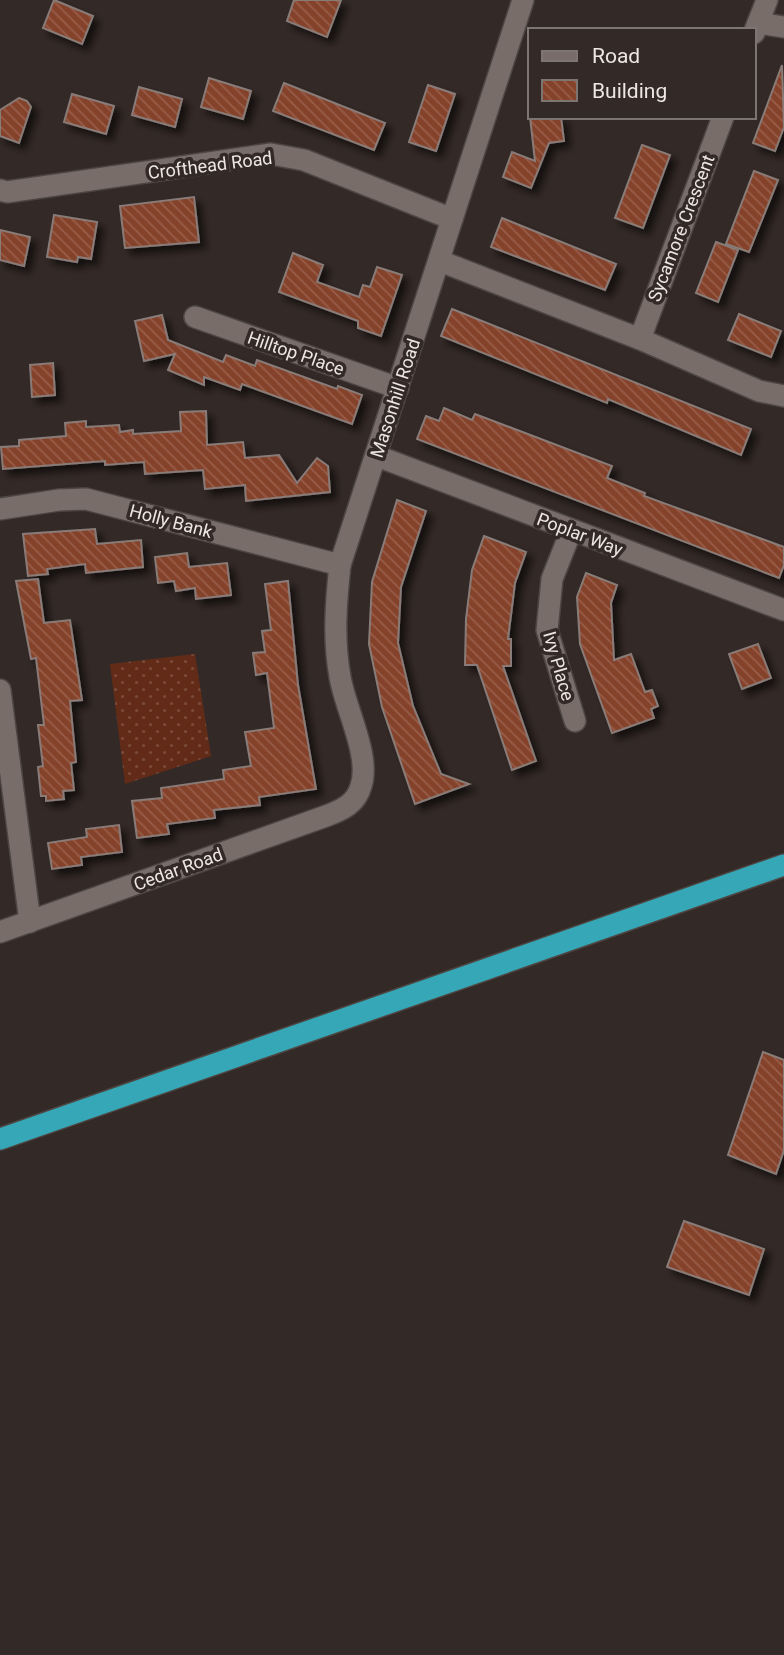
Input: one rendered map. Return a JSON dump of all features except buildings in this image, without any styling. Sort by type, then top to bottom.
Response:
[{"type":"highway","points":[[0,1139],[784,865]]},
{"type":"street","name":"Masonhill Road","points":[[354,802],[361,786],[364,767],[340,678],[335,632],[340,565],[523,0]]},
{"type":"street","points":[[767,0],[756,28],[784,27]]},
{"type":"street","name":"Sycamore Crescent","points":[[640,339],[722,119]]},
{"type":"street","name":"Crofthead Road","points":[[0,190],[6,192],[271,155],[304,160],[452,219]]},
{"type":"street","points":[[440,261],[640,339],[759,391],[784,396]]},
{"type":"street","name":"Hilltop Place","points":[[195,317],[398,388]]},
{"type":"street","name":"Poplar Way","points":[[377,456],[784,610]]},
{"type":"street","name":"Holly Bank","points":[[0,509],[59,500],[86,499],[340,565]]},
{"type":"street","name":"Ivy Place","points":[[571,531],[552,579],[547,631],[575,721]]},
{"type":"street","points":[[0,690],[30,922]]},
{"type":"street","name":"Cedar Road","points":[[0,932],[334,813],[354,802]]},
{"type":"shaded area","points":[[195,654],[211,756],[125,784],[110,664]]}]
